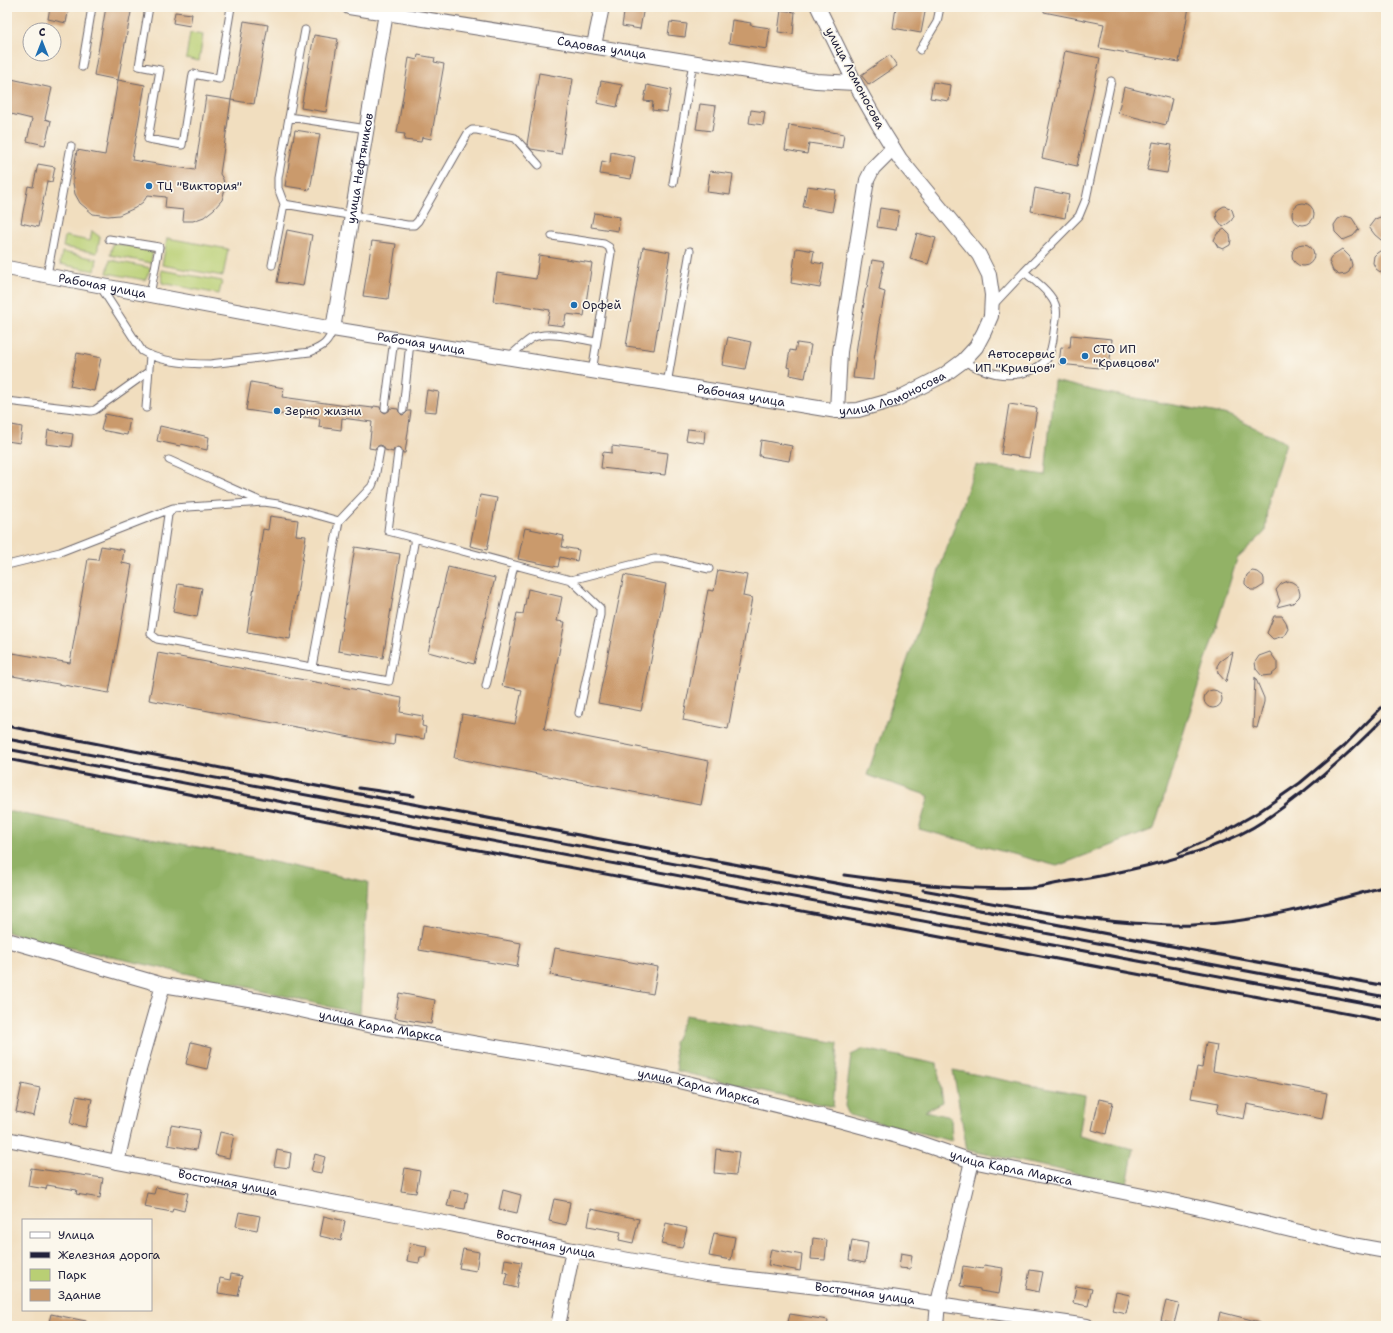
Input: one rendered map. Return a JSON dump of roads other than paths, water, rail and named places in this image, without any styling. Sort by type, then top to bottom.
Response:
[{"type":"street","name":"Садовая улица","points":[[349,7],[386,10],[594,46],[816,81],[855,83]]},
{"type":"street","points":[[594,46],[602,7]]},
{"type":"street","name":"улица Ломоносова","points":[[818,7],[855,83],[880,127],[900,159],[979,255],[989,275],[992,294],[991,316],[976,347],[962,361],[944,375],[897,399],[858,410],[837,411],[840,352],[867,180],[873,168],[893,148]]},
{"type":"street","name":"улица Нефтяников","points":[[333,329],[386,10]]},
{"type":"street","name":"Рабочая улица","points":[[7,268],[333,329],[837,411]]},
{"type":"street","name":"улица Карла Маркса","points":[[7,940],[163,985],[261,1001],[362,1024],[658,1076],[842,1120],[908,1139],[972,1161],[1187,1205],[1358,1246],[1386,1251]]},
{"type":"street","points":[[117,1162],[136,1080],[163,985]]},
{"type":"street","name":"Восточная улица","points":[[7,1139],[117,1162],[450,1224],[573,1250],[707,1274],[844,1290],[1088,1326]]},
{"type":"street","points":[[936,1326],[938,1303],[972,1161]]},
{"type":"street","points":[[558,1326],[573,1250]]},
{"type":"lane","points":[[82,67],[92,7]]},
{"type":"lane","points":[[148,7],[139,66],[160,70],[148,140],[182,145],[193,74],[219,79],[231,7]]},
{"type":"lane","points":[[920,50],[937,22],[940,7]]},
{"type":"lane","points":[[272,265],[284,204],[278,183],[305,30]]},
{"type":"lane","points":[[673,183],[693,62]]},
{"type":"lane","points":[[992,306],[1079,216],[1086,199],[1111,81]]},
{"type":"lane","points":[[289,117],[367,129]]},
{"type":"lane","points":[[284,204],[414,225],[418,221],[468,134],[472,130],[515,138],[539,164]]},
{"type":"lane","points":[[47,275],[71,146]]},
{"type":"lane","points":[[552,236],[604,244],[609,247],[611,253],[592,372]]},
{"type":"lane","points":[[109,239],[159,247],[150,295]]},
{"type":"lane","points":[[667,384],[690,250]]},
{"type":"lane","points":[[962,361],[987,372],[1006,376],[1025,373],[1040,366],[1047,358],[1052,348],[1056,311],[1054,302],[1048,293],[1024,272]]},
{"type":"lane","points":[[100,285],[142,351],[150,356],[197,364],[210,364],[310,352],[322,347],[329,339],[333,329]]},
{"type":"lane","points":[[508,358],[539,335],[549,334],[596,342]]},
{"type":"lane","points":[[385,408],[394,339]]},
{"type":"lane","points":[[403,410],[410,342]]},
{"type":"lane","points":[[146,408],[150,356]]},
{"type":"lane","points":[[7,401],[91,411],[95,410],[148,372]]},
{"type":"lane","points":[[312,667],[339,521],[372,486],[380,450]]},
{"type":"lane","points":[[398,452],[388,531],[571,580],[654,559],[664,559],[709,569]]},
{"type":"lane","points":[[170,460],[264,502]]},
{"type":"lane","points":[[7,565],[60,552],[173,508],[264,502],[278,504],[339,521]]},
{"type":"lane","points":[[173,508],[168,515],[151,634],[157,639],[389,681],[415,538]]},
{"type":"lane","points":[[486,686],[514,565]]},
{"type":"lane","points":[[571,580],[600,608],[600,615],[580,713]]},
{"type":"railway","points":[[1179,853],[1222,833],[1257,813],[1300,783],[1344,746],[1386,703]]},
{"type":"railway","points":[[844,875],[960,887],[1007,889],[1031,888],[1086,879],[1180,857],[1224,842],[1265,820],[1328,771],[1386,716]]},
{"type":"railway","points":[[7,726],[231,770],[1386,986]]},
{"type":"railway","points":[[7,739],[1386,997]]},
{"type":"railway","points":[[7,749],[293,804],[1386,1007]]},
{"type":"railway","points":[[7,759],[462,847],[1386,1021]]},
{"type":"railway","points":[[359,788],[414,796]]},
{"type":"railway","points":[[923,890],[1028,910],[1080,918],[1163,925],[1186,925],[1218,923],[1266,916],[1291,911],[1386,886]]},
{"type":"place","name":"ТЦ \"Виктория\"","points":[[149,186]]},
{"type":"place","name":"Орфей","points":[[574,305]]},
{"type":"place","name":"СТО ИП \"Кривцова\"","points":[[1085,356]]},
{"type":"place","name":"Автосервис ИП \"Кривцов\"","points":[[1063,361]]},
{"type":"place","name":"Зерно жизни","points":[[277,411]]}]
